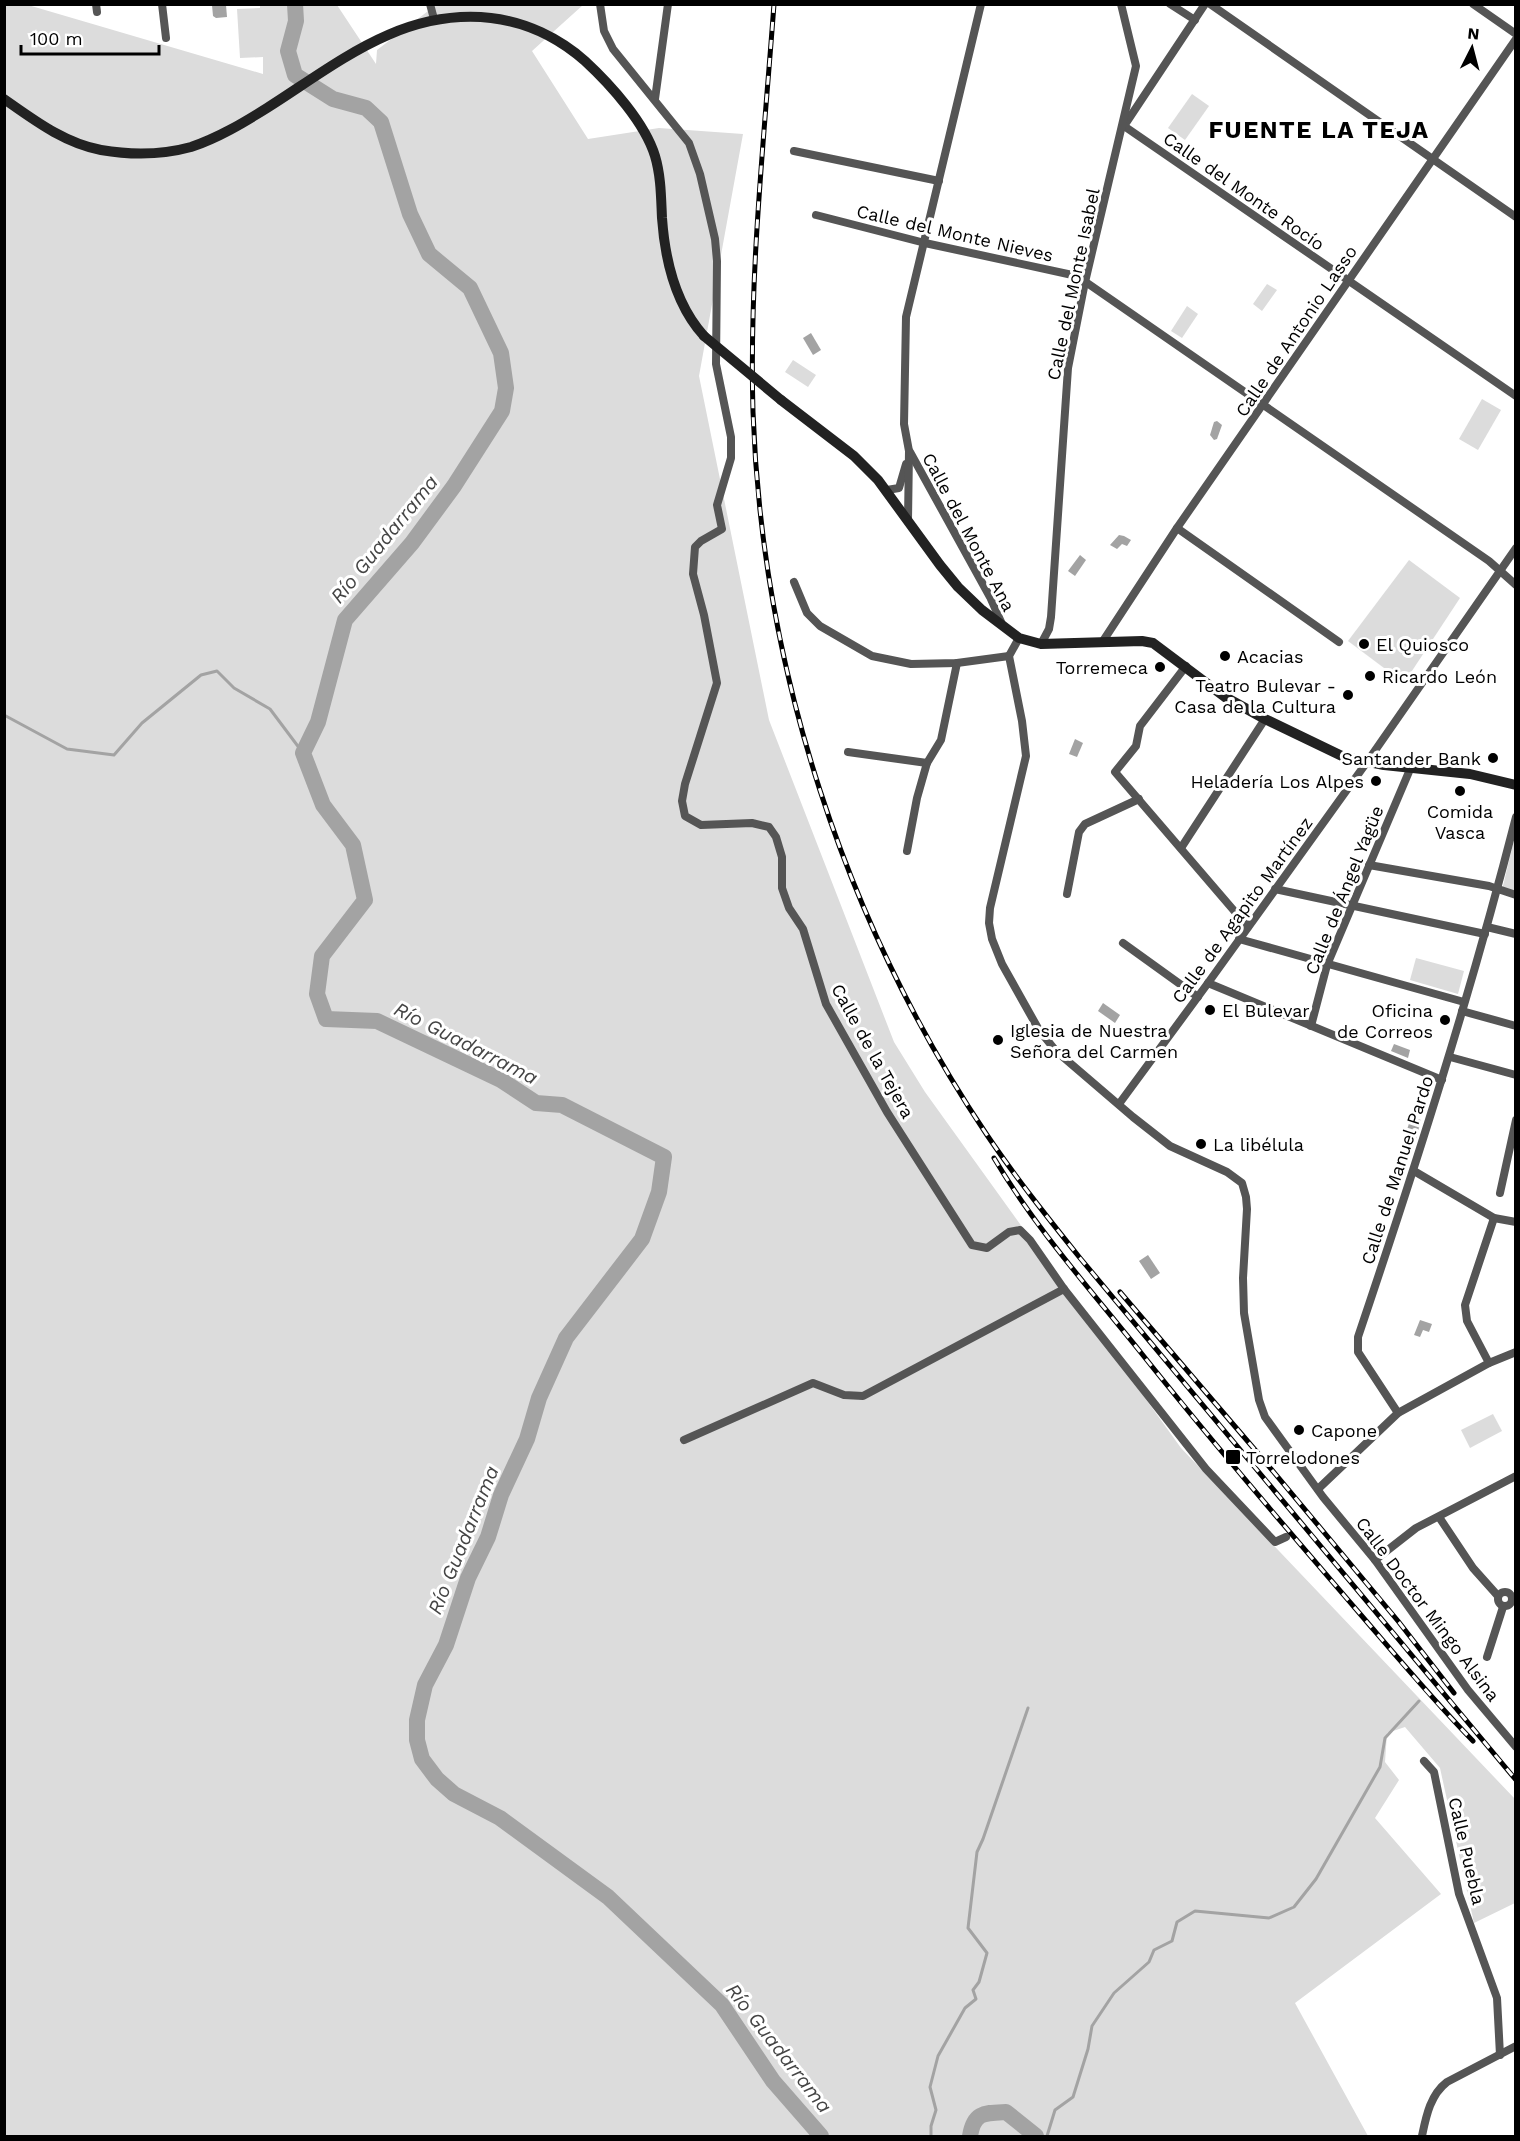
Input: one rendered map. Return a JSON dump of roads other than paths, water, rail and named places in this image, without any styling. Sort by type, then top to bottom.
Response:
[{"type":"main road","points":[[5,99],[46,128],[82,145],[99,149],[156,153],[189,147],[224,133],[257,115],[357,51],[391,32],[412,24],[434,19],[479,16],[507,20],[550,37],[575,52],[608,86],[641,126],[652,148],[660,179],[667,261],[684,307],[704,336],[854,456],[887,490],[958,587],[1002,626],[1019,638],[1041,644],[1103,641],[1154,643],[1225,696],[1265,719],[1344,757],[1367,762],[1470,774],[1515,785]]},
{"type":"street","points":[[162,4],[166,38]]},
{"type":"street","points":[[430,4],[434,19]]},
{"type":"street","name":"Calle de la Tejera","points":[[600,4],[604,31],[613,49],[689,143],[700,174],[717,261],[716,364],[731,437],[731,458],[717,505],[722,530],[701,541],[695,547],[693,574],[704,615],[717,683],[685,784],[682,801],[686,816],[701,825],[752,823],[769,828],[776,837],[782,857],[782,888],[789,908],[803,928],[826,1004],[887,1112],[972,1245],[987,1248],[1009,1232],[1020,1230],[1206,1469],[1275,1542],[1286,1537]]},
{"type":"street","points":[[655,99],[668,4]]},
{"type":"street","name":"Calle del Monte Ana","points":[[908,520],[909,451],[904,424],[906,317],[981,4]]},
{"type":"street","name":"Calle del Monte Isabel","points":[[1041,644],[1051,617],[1068,368],[1085,282],[1124,126],[1136,66],[1121,4]]},
{"type":"street","points":[[1170,4],[1195,20]]},
{"type":"street","points":[[1124,126],[1205,4]]},
{"type":"street","points":[[1210,4],[1515,217]]},
{"type":"street","points":[[1473,4],[1515,34]]},
{"type":"street","name":"Calle de Antonio Lasso","points":[[1103,641],[1178,528],[1515,39]]},
{"type":"street","name":"Calle del Monte Rocío","points":[[1124,126],[1515,396]]},
{"type":"street","points":[[794,151],[939,181]]},
{"type":"street","name":"Calle del Monte Nieves","points":[[816,215],[925,243],[1077,276],[1489,561],[1515,585]]},
{"type":"street","name":"Calle del Monte Ana","points":[[887,490],[899,488],[909,451]]},
{"type":"street","name":"Calle del Monte Ana","points":[[909,451],[990,597],[1002,626]]},
{"type":"street","points":[[1178,528],[1339,642]]},
{"type":"street","name":"Calle de Agapito Martínez","points":[[1119,1104],[1367,762],[1515,548]]},
{"type":"street","points":[[794,582],[807,613],[820,626],[872,656],[910,664],[957,663],[1009,656]]},
{"type":"street","points":[[1019,638],[1009,656],[1022,721],[1026,756],[990,908],[989,923],[992,939],[1024,1007],[1039,1030],[1056,1051],[1119,1104]]},
{"type":"street","points":[[907,851],[917,798],[927,763],[941,740],[957,663]]},
{"type":"street","points":[[1186,666],[1140,726],[1136,746],[1115,772],[1248,927]]},
{"type":"street","points":[[1181,848],[1265,719]]},
{"type":"street","points":[[848,752],[927,763]]},
{"type":"street","name":"Calle de Ángel Yagüe","points":[[1311,1026],[1327,965],[1411,767]]},
{"type":"street","points":[[1067,894],[1079,832],[1085,824],[1139,799]]},
{"type":"street","name":"Calle de Manuel Pardo","points":[[1398,1413],[1358,1353],[1358,1337],[1450,1057],[1486,931],[1515,817]]},
{"type":"street","points":[[1369,865],[1489,886],[1515,895]]},
{"type":"street","points":[[1275,889],[1486,931],[1515,934]]},
{"type":"street","points":[[1239,939],[1463,1007],[1515,1026]]},
{"type":"street","points":[[1123,943],[1198,997]]},
{"type":"street","points":[[1208,983],[1442,1080]]},
{"type":"street","points":[[1450,1057],[1515,1076]]},
{"type":"street","name":"Calle Doctor Mingo Alsina","points":[[1119,1104],[1170,1146],[1227,1172],[1242,1183],[1247,1209],[1243,1278],[1244,1313],[1259,1400],[1265,1417],[1318,1489],[1375,1560],[1468,1690],[1515,1747]]},
{"type":"street","points":[[1500,1193],[1515,1120]]},
{"type":"street","points":[[1414,1171],[1494,1218],[1515,1222]]},
{"type":"street","points":[[1489,1364],[1467,1321],[1465,1305],[1494,1218]]},
{"type":"street","points":[[684,1440],[813,1383],[844,1395],[863,1396],[1064,1289]]},
{"type":"street","points":[[1318,1489],[1398,1413],[1515,1352]]},
{"type":"street","points":[[1375,1560],[1416,1528],[1515,1476]]},
{"type":"street","points":[[1438,1516],[1473,1568],[1498,1596]]},
{"type":"street","points":[[1508,1592],[1514,1600],[1503,1607],[1497,1602],[1498,1596],[1508,1592]]},
{"type":"street","points":[[1486,1657],[1503,1607]]},
{"type":"street","name":"Calle Puebla","points":[[1425,1761],[1434,1772],[1459,1894],[1497,1998],[1500,2055]]},
{"type":"street","points":[[1422,2136],[1428,2111],[1439,2089],[1447,2082],[1515,2046]]},
{"type":"waterway","name":"Río Guadarrama","points":[[295,4],[296,21],[288,51],[295,75],[333,99],[366,108],[381,122],[410,214],[429,254],[470,288],[501,353],[506,388],[502,411],[454,486],[412,543],[345,620],[318,722],[303,753],[323,805],[353,845],[365,900],[322,956],[317,994],[326,1019],[377,1021],[501,1080],[536,1103],[562,1105],[664,1157],[659,1192],[642,1239],[566,1338],[539,1398],[527,1439],[501,1495],[488,1537],[468,1578],[446,1645],[425,1685],[417,1720],[417,1740],[422,1759],[437,1779],[454,1794],[500,1818],[608,1897],[722,2005],[773,2081],[821,2136]]},
{"type":"waterway","points":[[4,715],[67,749],[114,755],[142,723],[201,675],[217,671],[234,688],[270,709],[303,753]]},
{"type":"waterway","points":[[1047,2136],[1055,2110],[1073,2097],[1088,2049],[1092,2026],[1114,1993],[1149,1962],[1154,1950],[1172,1941],[1177,1922],[1195,1911],[1269,1918],[1294,1907],[1316,1879],[1380,1767],[1385,1738],[1419,1701]]},
{"type":"waterway","points":[[931,2136],[931,2126],[936,2110],[930,2087],[938,2056],[965,2008],[976,1999],[973,1990],[979,1982],[987,1953],[968,1928],[977,1852],[1028,1708]]},
{"type":"waterway","name":"Río Guadarrama","points":[[970,2136],[974,2122],[981,2115],[1006,2112],[1036,2136]]},
{"type":"railway","points":[[774,4],[758,208],[753,310],[753,412],[760,508],[773,603],[793,697],[820,790],[852,880],[891,968],[936,1053],[1009,1167],[1080,1258],[1516,1780]]},
{"type":"railway","points":[[994,1158],[1010,1184],[1083,1282],[1196,1420],[1402,1663],[1473,1741]]},
{"type":"railway","points":[[1120,1292],[1398,1621],[1454,1693]]},
{"type":"place","name":"El Quiosco","points":[[1364,644]]},
{"type":"place","name":"Acacias","points":[[1225,656]]},
{"type":"place","name":"Torremeca","points":[[1160,667]]},
{"type":"place","name":"Ricardo León","points":[[1370,676]]},
{"type":"place","name":"Teatro Bulevar - Casa de la Cultura","points":[[1348,695]]},
{"type":"place","name":"Santander Bank","points":[[1493,758]]},
{"type":"place","name":"Heladería Los Alpes","points":[[1376,781]]},
{"type":"place","name":"Comida Vasca","points":[[1460,791]]},
{"type":"place","name":"El Bulevar","points":[[1210,1010]]},
{"type":"place","name":"Oficina de Correos","points":[[1445,1020]]},
{"type":"place","name":"Iglesia de Nuestra Señora del Carmen","points":[[998,1040]]},
{"type":"place","name":"La libélula","points":[[1201,1144]]},
{"type":"place","name":"Capone","points":[[1299,1430]]},
{"type":"place","name":"Torrelodones","points":[[1233,1457]]},
{"type":"district","name":"FUENTE LA TEJA","points":[[1319,130]]}]
